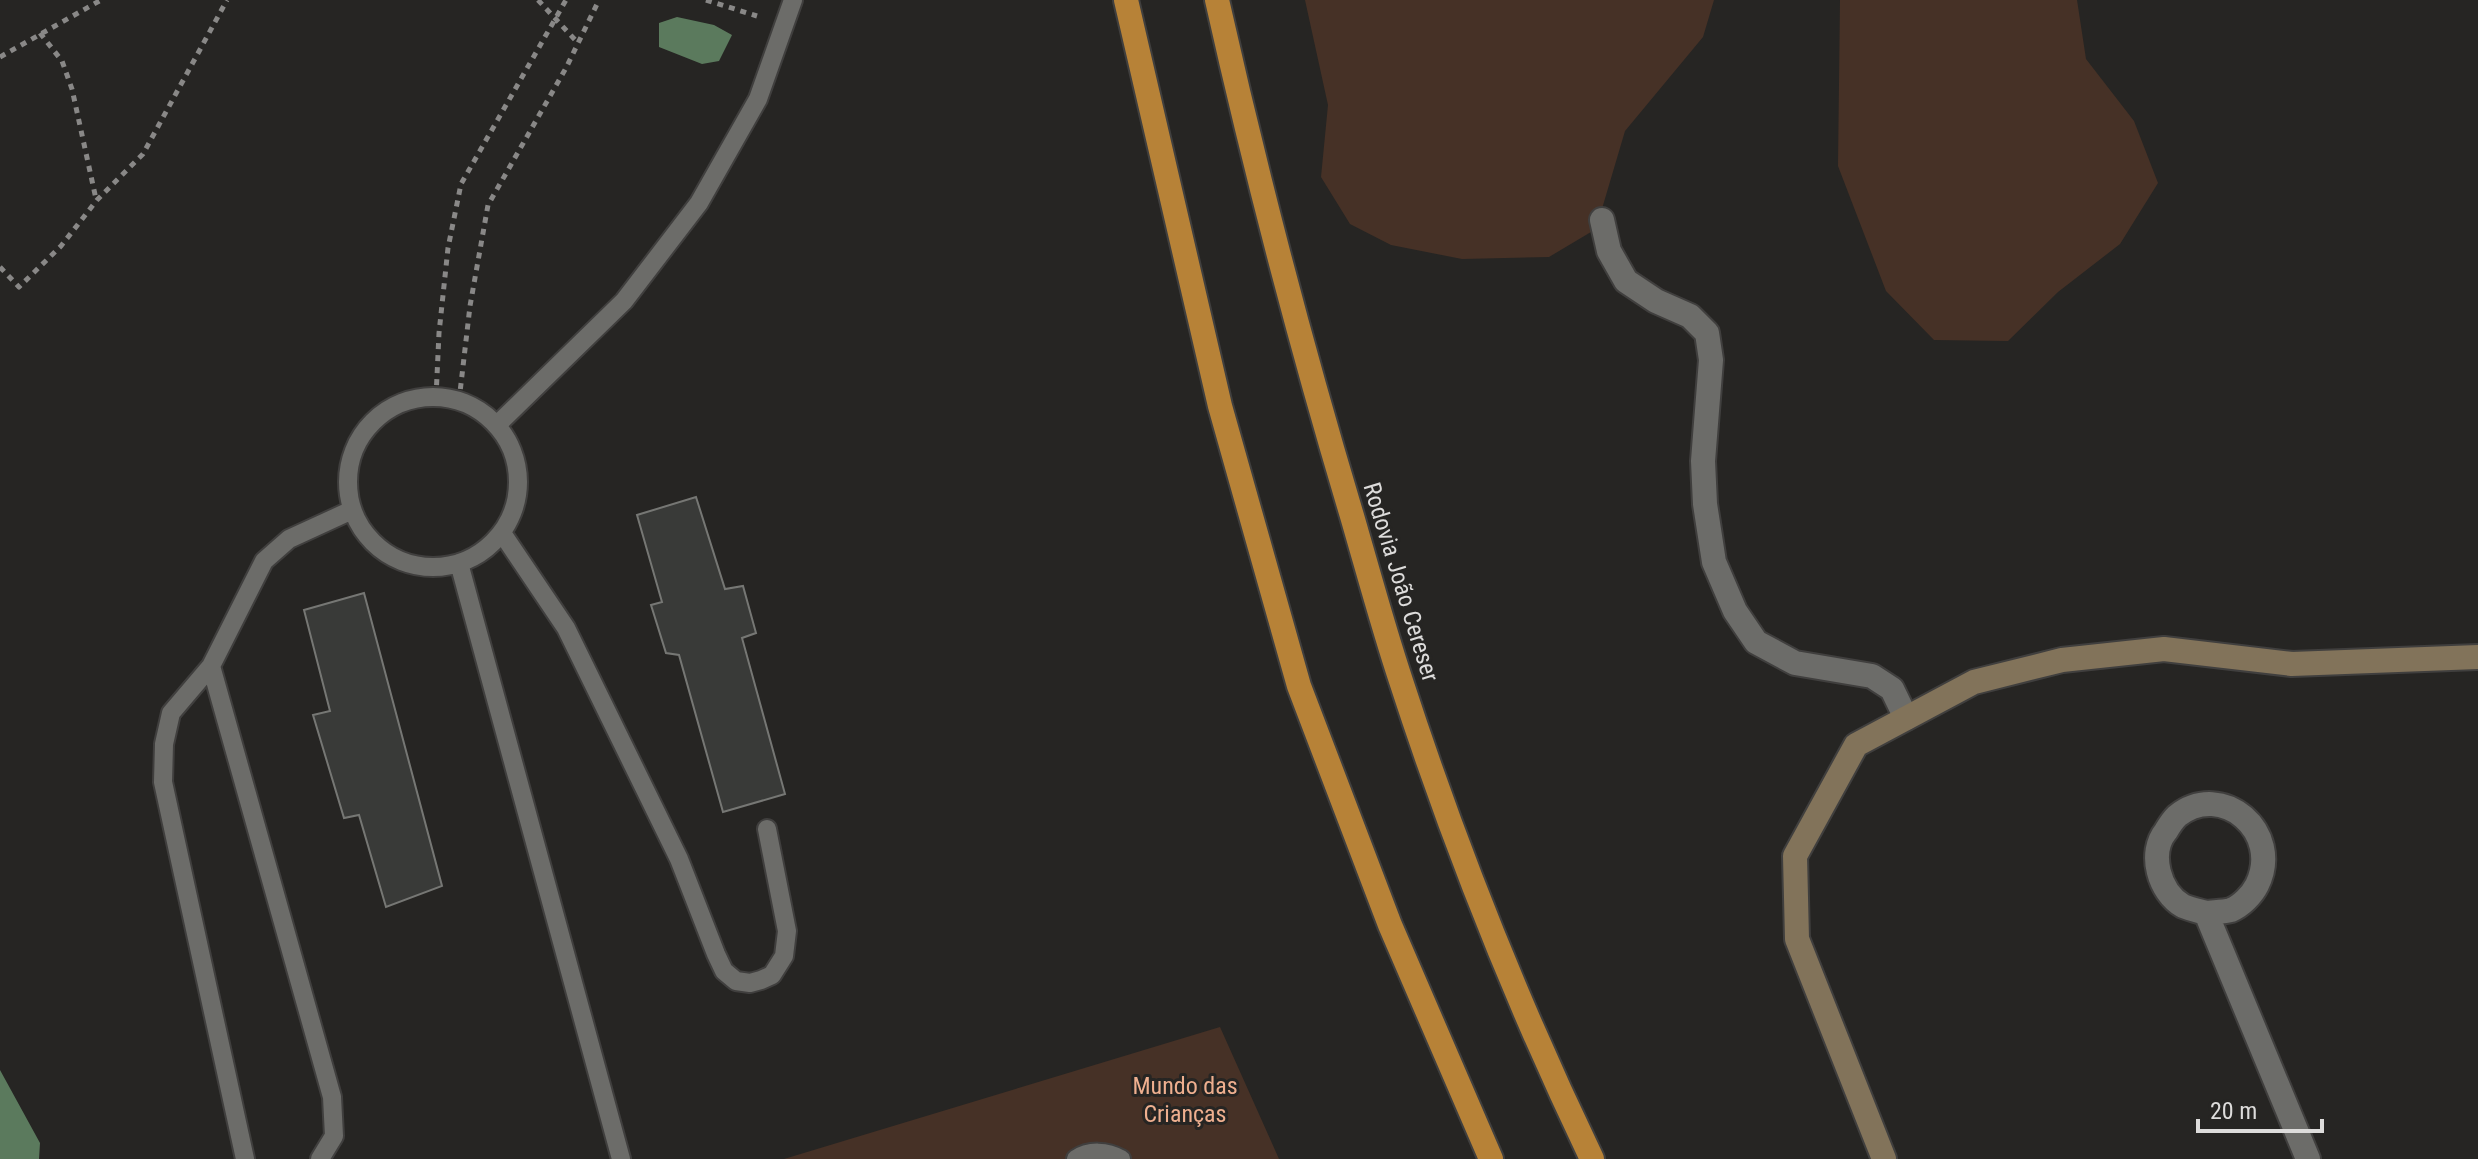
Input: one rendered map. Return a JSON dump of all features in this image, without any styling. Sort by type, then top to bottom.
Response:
[{"type":"highway","points":[[1126,0],[1220,406],[1299,686],[1390,925],[1491,1159]]},
{"type":"highway","name":"Rodovia João Cereser","points":[[1217,0],[1241,107],[1314,389],[1401,681],[1475,889],[1562,1097],[1592,1159]]},
{"type":"street","points":[[1602,220],[1609,251],[1626,281],[1656,301],[1690,316],[1707,333],[1711,360],[1703,461],[1705,504],[1714,562],[1735,611],[1756,642],[1795,663],[1872,676],[1882,682],[1892,689],[1906,718]]},
{"type":"street","points":[[1884,1159],[1797,939],[1795,856],[1856,745],[1974,682],[2062,660],[2164,649],[2292,664],[2478,657]]},
{"type":"street","points":[[2206,913],[2232,910],[2252,894],[2264,870],[2263,844],[2250,821],[2228,807],[2202,805],[2178,815],[2162,836],[2156,861],[2164,886],[2182,905],[2206,913],[2308,1159]]},
{"type":"lane","points":[[497,425],[624,301],[699,203],[758,99],[793,0]]},
{"type":"lane","points":[[417,397],[447,397],[459,401],[474,407],[497,425],[512,451],[518,479],[514,509],[502,533],[483,551],[459,563],[433,568],[407,564],[383,552],[364,534],[352,510],[347,481],[352,452],[367,427],[390,408],[417,397]]},
{"type":"lane","points":[[245,1159],[163,782],[164,744],[171,713],[211,666],[264,561],[289,539],[352,510]]},
{"type":"lane","points":[[502,533],[566,628],[679,859],[724,971],[736,981],[750,983],[772,975],[784,956],[787,931],[767,829]]},
{"type":"lane","points":[[459,563],[621,1159]]},
{"type":"lane","points":[[211,666],[332,1097],[334,1136],[320,1159]]},
{"type":"lane","points":[[1076,1159],[1100,1152],[1121,1159]]},
{"type":"path","points":[[0,57],[101,0]]},
{"type":"path","points":[[0,267],[19,287],[61,246],[97,200],[143,154],[227,0]]},
{"type":"path","points":[[538,0],[578,43]]},
{"type":"path","points":[[436,397],[448,248],[461,184],[566,0]]},
{"type":"path","points":[[459,401],[470,306],[488,205],[599,0]]},
{"type":"path","points":[[706,0],[785,25]]},
{"type":"path","points":[[40,33],[62,61],[72,89],[97,200]]},
{"type":"green space","points":[[1305,0],[1714,0],[1703,37],[1625,131],[1596,229],[1549,257],[1462,259],[1391,245],[1350,224],[1321,177],[1328,105]]},
{"type":"green space","points":[[1840,0],[2077,0],[2086,59],[2134,121],[2158,183],[2120,244],[2058,292],[2008,341],[1934,340],[1886,291],[1838,166]]},
{"type":"green space","name":"Mundo das Crianças","points":[[1220,1027],[1279,1159],[784,1159]]},
{"type":"shaded area","points":[[677,17],[714,25],[732,35],[719,61],[702,64],[659,47],[659,23]]},
{"type":"shaded area","points":[[0,1070],[40,1143],[39,1159],[0,1159]]},
{"type":"building","points":[[696,497],[725,589],[743,586],[756,633],[742,638],[785,794],[723,812],[679,655],[666,653],[651,605],[662,602],[637,515]]},
{"type":"building","points":[[364,593],[442,886],[386,907],[359,815],[344,818],[313,715],[330,711],[304,610]]}]
